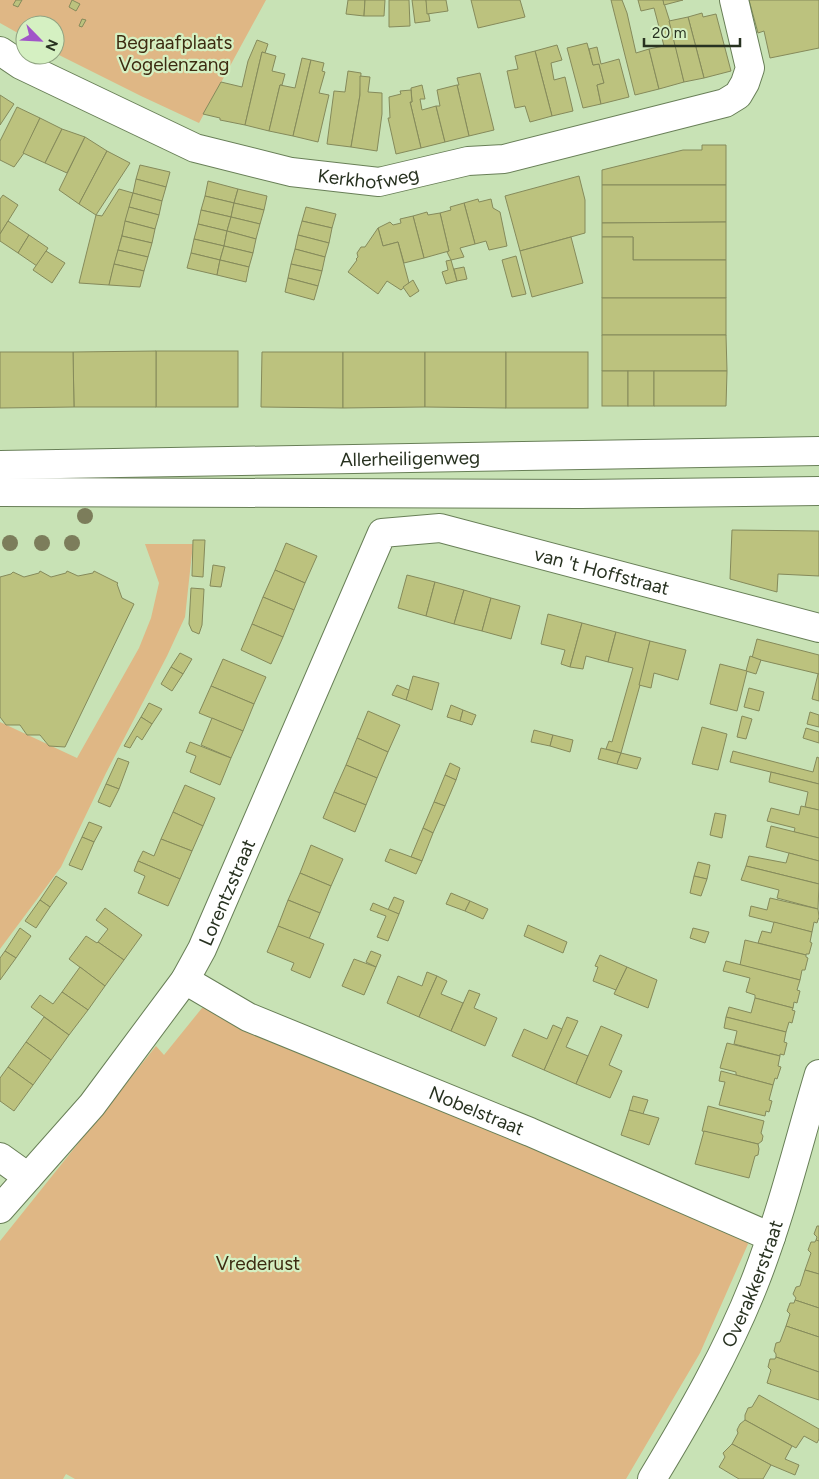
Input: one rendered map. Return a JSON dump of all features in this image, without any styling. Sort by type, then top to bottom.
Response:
[{"type":"street","name":"Kerkhofweg","points":[[0,51],[21,65],[195,148],[291,172],[379,182],[468,161],[504,159],[726,102],[738,95],[745,83],[750,68],[734,0]]},
{"type":"street","name":"Allerheiligenweg","points":[[0,465],[819,451]]},
{"type":"street","name":"Allerheiligenweg","points":[[0,492],[581,494],[819,491]]},
{"type":"street","name":"van 't Hoffstraat","points":[[382,533],[440,528],[819,628]]},
{"type":"street","name":"Lorentzstraat","points":[[0,1208],[92,1105],[185,980],[202,949],[382,533]]},
{"type":"street","name":"Nobelstraat","points":[[185,980],[248,1017],[538,1136],[772,1237]]},
{"type":"street","name":"Overakkerstraat","points":[[652,1479],[721,1358],[753,1286],[772,1237],[819,1074]]},
{"type":"street","points":[[0,1157],[28,1177]]},
{"type":"green space","name":"Begraafplaats Vogelenzang","points":[[0,0],[266,0],[199,123],[65,58],[65,15],[15,15],[15,31],[0,23]]},
{"type":"green space","points":[[145,544],[193,544],[185,617],[61,867],[0,949],[0,722],[77,758],[139,648],[151,618],[159,583]]},
{"type":"green space","name":"Vrederust","points":[[202,1008],[206,1008],[361,1073],[745,1240],[748,1244],[700,1353],[626,1479],[75,1479],[66,1474],[63,1479],[0,1479],[0,1241],[156,1046],[164,1055]]},
{"type":"building","points":[[16,0],[22,0],[18,7],[13,5]]},
{"type":"building","points":[[72,0],[80,4],[76,11],[69,7]]},
{"type":"building","points":[[348,0],[365,0],[364,16],[346,14]]},
{"type":"building","points":[[365,0],[385,0],[384,16],[364,16]]},
{"type":"building","points":[[389,0],[409,0],[410,26],[389,27]]},
{"type":"building","points":[[412,0],[426,0],[430,21],[415,23]]},
{"type":"building","points":[[426,0],[446,0],[448,11],[427,14]]},
{"type":"building","points":[[471,0],[520,0],[525,17],[478,28]]},
{"type":"building","points":[[611,0],[622,0],[627,13],[636,53],[649,49],[659,89],[635,95]]},
{"type":"building","points":[[638,0],[663,0],[684,82],[659,89],[649,49],[664,46],[654,8],[641,11]]},
{"type":"building","points":[[663,0],[683,0],[664,5]]},
{"type":"building","points":[[749,0],[819,0],[819,48],[770,58],[764,31],[758,33]]},
{"type":"building","points":[[702,13],[703,17],[716,14],[731,71],[704,78],[688,17]]},
{"type":"building","points":[[688,17],[704,78],[684,82],[669,21]]},
{"type":"building","points":[[82,19],[86,20],[82,27],[79,26]]},
{"type":"building","points":[[257,40],[268,44],[265,53],[262,52],[245,125],[203,114],[221,82],[242,87],[248,61]]},
{"type":"building","points":[[587,43],[593,65],[599,64],[604,83],[597,85],[601,104],[583,108],[567,48]]},
{"type":"building","points":[[557,45],[562,60],[551,63],[554,80],[565,77],[573,111],[552,116],[535,51]]},
{"type":"building","points":[[597,47],[601,64],[619,59],[629,97],[601,104],[597,85],[604,83],[599,64],[593,65],[589,49]]},
{"type":"building","points":[[535,51],[552,116],[530,122],[525,106],[515,108],[507,71],[518,69],[515,56]]},
{"type":"building","points":[[262,52],[276,56],[272,71],[285,74],[282,85],[280,85],[269,131],[245,125]]},
{"type":"building","points":[[302,58],[311,60],[293,136],[269,131],[280,85],[295,88]]},
{"type":"building","points":[[311,60],[324,63],[322,71],[325,72],[319,93],[329,95],[318,142],[293,136]]},
{"type":"building","points":[[348,71],[361,73],[360,95],[351,147],[327,144],[334,91],[345,92]]},
{"type":"building","points":[[480,73],[494,130],[469,136],[457,78]]},
{"type":"building","points":[[360,76],[370,77],[368,92],[382,93],[382,114],[377,151],[351,147],[360,95]]},
{"type":"building","points":[[422,85],[425,99],[420,99],[422,110],[436,106],[445,142],[421,148],[410,102],[412,102],[411,88]]},
{"type":"building","points":[[457,85],[469,136],[445,142],[436,106],[440,106],[437,90]]},
{"type":"building","points":[[411,90],[412,102],[410,102],[421,148],[396,154],[388,118],[390,118],[389,97],[401,94],[400,91]]},
{"type":"building","points":[[0,95],[14,104],[0,125]]},
{"type":"building","points":[[17,107],[40,118],[24,153],[14,167],[0,160],[0,141]]},
{"type":"building","points":[[40,118],[62,129],[45,163],[23,153]]},
{"type":"building","points":[[62,129],[85,137],[67,173],[45,163]]},
{"type":"building","points":[[85,137],[107,151],[79,204],[59,190]]},
{"type":"building","points":[[702,145],[726,145],[726,185],[602,185],[602,170],[683,150],[702,150]]},
{"type":"building","points":[[107,151],[130,163],[96,215],[79,204]]},
{"type":"building","points":[[140,165],[170,172],[166,187],[136,179]]},
{"type":"building","points":[[579,176],[585,200],[585,233],[520,251],[505,196]]},
{"type":"building","points":[[136,179],[166,187],[162,201],[133,193]]},
{"type":"building","points":[[208,181],[238,189],[234,203],[205,196]]},
{"type":"building","points":[[602,185],[726,185],[726,222],[602,223]]},
{"type":"building","points":[[119,189],[133,193],[109,285],[79,283],[96,215],[102,216]]},
{"type":"building","points":[[238,189],[267,196],[264,210],[234,203]]},
{"type":"building","points":[[133,193],[162,201],[159,215],[129,207]]},
{"type":"building","points":[[3,195],[18,205],[0,234],[0,199]]},
{"type":"building","points":[[205,196],[234,203],[231,217],[201,210]]},
{"type":"building","points":[[478,199],[479,202],[491,199],[493,208],[500,212],[507,246],[489,250],[486,241],[475,244],[464,203]]},
{"type":"building","points":[[234,203],[264,210],[260,224],[231,217]]},
{"type":"building","points":[[464,203],[475,244],[460,248],[464,257],[451,260],[447,252],[449,251],[440,213],[451,210],[450,207]]},
{"type":"building","points":[[129,207],[159,215],[155,229],[125,221]]},
{"type":"building","points":[[306,207],[336,214],[332,228],[302,221]]},
{"type":"building","points":[[201,210],[231,217],[227,231],[198,224]]},
{"type":"building","points":[[427,212],[428,215],[440,213],[449,251],[424,258],[413,216]]},
{"type":"building","points":[[413,216],[424,258],[404,263],[398,242],[383,246],[378,228],[390,222],[393,225],[401,223],[400,219]]},
{"type":"building","points":[[231,217],[260,224],[256,239],[227,231]]},
{"type":"building","points":[[8,221],[29,235],[18,253],[0,241],[0,234]]},
{"type":"building","points":[[125,221],[155,229],[152,243],[122,236]]},
{"type":"building","points":[[302,221],[332,228],[329,243],[298,235]]},
{"type":"building","points":[[726,222],[726,260],[633,260],[633,237],[602,237],[602,223]]},
{"type":"building","points":[[198,224],[227,231],[224,246],[194,239]]},
{"type":"building","points":[[378,228],[383,246],[398,242],[409,283],[401,290],[387,281],[378,294],[348,272],[357,260],[357,253],[361,247],[365,247]]},
{"type":"building","points":[[227,231],[256,239],[253,253],[224,246]]},
{"type":"building","points":[[29,235],[48,248],[37,266],[18,253]]},
{"type":"building","points":[[298,235],[329,243],[325,257],[295,249]]},
{"type":"building","points":[[122,236],[152,243],[148,257],[118,250]]},
{"type":"building","points":[[571,237],[583,283],[532,297],[520,251]]},
{"type":"building","points":[[602,237],[633,237],[633,260],[726,260],[726,298],[602,298]]},
{"type":"building","points":[[194,239],[224,246],[220,260],[191,253]]},
{"type":"building","points":[[224,246],[253,253],[249,267],[220,260]]},
{"type":"building","points":[[295,249],[325,257],[322,271],[291,264]]},
{"type":"building","points":[[118,250],[148,257],[144,271],[114,264]]},
{"type":"building","points":[[46,251],[65,263],[52,283],[33,270]]},
{"type":"building","points":[[191,253],[220,260],[217,275],[187,268]]},
{"type":"building","points":[[516,256],[526,294],[512,297],[502,260]]},
{"type":"building","points":[[220,260],[249,267],[246,282],[217,275]]},
{"type":"building","points":[[451,260],[457,281],[446,284],[442,272],[448,270],[446,261]]},
{"type":"building","points":[[114,264],[144,271],[140,287],[109,285]]},
{"type":"building","points":[[291,264],[322,271],[318,286],[288,278]]},
{"type":"building","points":[[464,267],[467,279],[457,281],[454,269]]},
{"type":"building","points":[[288,278],[318,286],[314,300],[285,292]]},
{"type":"building","points":[[413,280],[419,291],[410,297],[403,287]]},
{"type":"building","points":[[602,298],[726,298],[726,335],[602,335]]},
{"type":"building","points":[[602,335],[726,335],[727,371],[602,371]]},
{"type":"building","points":[[156,351],[238,351],[238,407],[156,407]]},
{"type":"building","points":[[156,351],[156,407],[74,407],[73,352]]},
{"type":"building","points":[[0,352],[73,352],[74,407],[0,408]]},
{"type":"building","points":[[262,352],[343,352],[343,408],[261,407]]},
{"type":"building","points":[[343,352],[425,352],[425,407],[343,408]]},
{"type":"building","points":[[425,352],[506,352],[506,408],[425,407]]},
{"type":"building","points":[[506,352],[588,352],[588,408],[506,408]]},
{"type":"building","points":[[602,371],[628,371],[628,406],[602,406]]},
{"type":"building","points":[[628,371],[654,371],[654,406],[628,406]]},
{"type":"building","points":[[654,371],[727,371],[726,406],[654,406]]},
{"type":"building","points":[[732,530],[819,531],[819,576],[778,574],[777,592],[730,579]]},
{"type":"building","points":[[193,540],[205,540],[203,577],[192,576]]},
{"type":"building","points":[[286,543],[317,556],[305,583],[275,570]]},
{"type":"building","points":[[213,565],[225,567],[221,587],[210,586]]},
{"type":"building","points":[[275,570],[305,583],[294,610],[263,597]]},
{"type":"building","points":[[40,571],[51,577],[66,573],[67,571],[78,576],[93,573],[94,571],[118,583],[122,598],[134,604],[65,747],[49,746],[40,735],[27,735],[20,725],[6,725],[0,717],[0,577],[13,572],[24,577],[39,573]]},
{"type":"building","points":[[407,575],[435,582],[426,616],[398,608]]},
{"type":"building","points":[[435,582],[464,590],[454,624],[426,616]]},
{"type":"building","points":[[191,588],[204,589],[202,625],[199,634],[192,631],[189,624]]},
{"type":"building","points":[[464,590],[491,598],[482,631],[454,624]]},
{"type":"building","points":[[263,597],[294,610],[283,637],[252,624]]},
{"type":"building","points":[[491,598],[520,606],[511,639],[482,631]]},
{"type":"building","points":[[548,614],[582,623],[570,667],[561,664],[565,650],[541,644]]},
{"type":"building","points":[[582,623],[616,632],[608,662],[586,656],[583,669],[570,667]]},
{"type":"building","points":[[252,624],[283,637],[271,664],[241,650]]},
{"type":"building","points":[[616,632],[650,641],[621,753],[606,749],[609,741],[612,742],[633,668],[608,662]]},
{"type":"building","points":[[757,639],[819,655],[819,674],[752,658]]},
{"type":"building","points":[[650,641],[686,650],[678,680],[654,673],[651,688],[639,685]]},
{"type":"building","points":[[180,653],[192,659],[183,674],[171,667]]},
{"type":"building","points":[[750,656],[761,660],[756,674],[746,671]]},
{"type":"building","points":[[223,659],[266,677],[254,704],[211,686]]},
{"type":"building","points":[[720,664],[747,671],[737,711],[710,704]]},
{"type":"building","points":[[171,667],[183,674],[172,691],[161,684]]},
{"type":"building","points":[[819,674],[819,701],[812,699]]},
{"type":"building","points":[[413,676],[439,683],[432,710],[406,700]]},
{"type":"building","points":[[397,685],[409,690],[406,700],[392,695]]},
{"type":"building","points":[[211,686],[254,704],[243,731],[199,713]]},
{"type":"building","points":[[749,688],[764,692],[759,711],[744,707]]},
{"type":"building","points":[[149,703],[162,709],[152,724],[141,717]]},
{"type":"building","points":[[451,705],[463,710],[460,721],[447,717]]},
{"type":"building","points":[[463,710],[476,715],[472,725],[460,721]]},
{"type":"building","points":[[368,711],[400,725],[388,752],[357,738]]},
{"type":"building","points":[[810,712],[819,715],[819,727],[807,724]]},
{"type":"building","points":[[742,716],[752,719],[746,739],[737,737]]},
{"type":"building","points":[[141,717],[152,724],[142,740],[137,736],[130,748],[124,746]]},
{"type":"building","points":[[212,718],[243,731],[231,758],[201,745]]},
{"type":"building","points":[[702,727],[727,734],[718,770],[692,764]]},
{"type":"building","points":[[806,728],[819,732],[819,743],[803,738]]},
{"type":"building","points":[[534,730],[553,735],[550,746],[531,742]]},
{"type":"building","points":[[553,735],[573,740],[570,752],[550,746]]},
{"type":"building","points":[[357,738],[388,752],[377,778],[346,765]]},
{"type":"building","points":[[190,742],[231,758],[220,785],[190,772],[196,756],[186,752]]},
{"type":"building","points":[[601,748],[621,753],[617,764],[598,759]]},
{"type":"building","points":[[733,751],[813,772],[817,757],[819,758],[819,784],[730,762]]},
{"type":"building","points":[[621,753],[641,758],[637,769],[617,764]]},
{"type":"building","points":[[118,758],[129,762],[119,789],[106,784]]},
{"type":"building","points":[[450,763],[460,768],[456,780],[445,775]]},
{"type":"building","points":[[346,765],[377,778],[366,805],[334,792]]},
{"type":"building","points":[[771,772],[819,784],[819,810],[805,807],[808,792],[769,782]]},
{"type":"building","points":[[445,775],[456,780],[445,806],[434,802]]},
{"type":"building","points":[[106,784],[119,789],[110,807],[98,802]]},
{"type":"building","points":[[185,785],[215,798],[203,826],[173,812]]},
{"type":"building","points":[[334,792],[366,805],[355,832],[323,818]]},
{"type":"building","points":[[434,802],[445,806],[433,833],[423,828]]},
{"type":"building","points":[[801,806],[819,810],[819,838],[794,832],[795,828],[767,821],[771,808],[799,815]]},
{"type":"building","points":[[173,812],[203,826],[192,851],[161,839]]},
{"type":"building","points":[[715,813],[726,815],[722,838],[710,835]]},
{"type":"building","points":[[89,822],[102,827],[94,842],[82,837]]},
{"type":"building","points":[[771,826],[819,838],[819,861],[766,847]]},
{"type":"building","points":[[423,828],[433,833],[422,861],[411,857]]},
{"type":"building","points":[[82,837],[94,842],[82,870],[69,865]]},
{"type":"building","points":[[161,839],[192,851],[180,879],[138,861],[143,851],[154,856]]},
{"type":"building","points":[[311,845],[343,859],[331,886],[300,873]]},
{"type":"building","points":[[390,849],[422,861],[416,874],[385,861]]},
{"type":"building","points":[[789,853],[819,861],[819,884],[746,866],[749,856],[786,863]]},
{"type":"building","points":[[138,861],[180,879],[168,906],[138,893],[145,876],[134,871]]},
{"type":"building","points":[[698,862],[710,865],[707,879],[694,876]]},
{"type":"building","points":[[746,866],[819,884],[818,909],[777,898],[779,890],[741,880]]},
{"type":"building","points":[[300,873],[331,886],[320,913],[288,900]]},
{"type":"building","points":[[56,876],[67,883],[50,907],[40,900]]},
{"type":"building","points":[[694,876],[707,879],[701,896],[690,893]]},
{"type":"building","points":[[451,893],[470,901],[465,911],[446,904]]},
{"type":"building","points":[[394,897],[404,901],[399,914],[388,910]]},
{"type":"building","points":[[770,898],[818,909],[819,917],[817,923],[814,922],[812,932],[749,916],[751,906],[767,910]]},
{"type":"building","points":[[40,900],[50,907],[36,928],[25,921]]},
{"type":"building","points":[[288,900],[320,913],[309,939],[278,926]]},
{"type":"building","points":[[470,901],[488,909],[483,919],[465,911]]},
{"type":"building","points":[[373,903],[399,914],[388,941],[377,937],[386,916],[370,910]]},
{"type":"building","points":[[105,908],[142,935],[124,960],[98,942],[108,929],[96,920]]},
{"type":"building","points":[[774,922],[812,932],[809,954],[806,955],[758,943],[762,931],[771,933]]},
{"type":"building","points":[[528,925],[567,942],[563,953],[524,936]]},
{"type":"building","points":[[278,926],[324,944],[310,978],[291,970],[294,963],[267,952]]},
{"type":"building","points":[[20,928],[31,936],[16,958],[5,951]]},
{"type":"building","points":[[693,928],[709,932],[705,943],[690,938]]},
{"type":"building","points":[[86,936],[124,960],[105,986],[69,959]]},
{"type":"building","points":[[745,940],[806,955],[808,958],[805,970],[802,970],[800,980],[740,965]]},
{"type":"building","points":[[5,951],[16,958],[0,980],[0,958]]},
{"type":"building","points":[[371,951],[381,955],[376,967],[366,962]]},
{"type":"building","points":[[600,955],[627,967],[616,990],[593,981],[598,967],[595,966]]},
{"type":"building","points":[[354,959],[376,967],[364,995],[342,986]]},
{"type":"building","points":[[726,961],[800,980],[797,990],[800,991],[797,1003],[794,1002],[793,1008],[755,998],[755,995],[746,992],[750,978],[723,971]]},
{"type":"building","points":[[80,967],[105,986],[88,1010],[62,992]]},
{"type":"building","points":[[627,967],[657,980],[648,1008],[614,994]]},
{"type":"building","points":[[427,972],[437,976],[419,1017],[387,1003],[398,976],[422,986]]},
{"type":"building","points":[[437,976],[447,981],[441,994],[463,1003],[451,1031],[419,1017]]},
{"type":"building","points":[[469,990],[480,994],[474,1008],[497,1018],[485,1046],[451,1031]]},
{"type":"building","points":[[62,992],[88,1010],[69,1035],[31,1007],[40,995],[53,1004]]},
{"type":"building","points":[[755,998],[793,1008],[792,1010],[795,1011],[792,1023],[789,1022],[786,1032],[726,1017],[729,1007],[751,1013]]},
{"type":"building","points":[[44,1017],[69,1035],[51,1060],[26,1042]]},
{"type":"building","points":[[567,1017],[578,1021],[566,1047],[588,1056],[576,1084],[544,1070]]},
{"type":"building","points":[[726,1017],[786,1032],[784,1042],[787,1043],[784,1055],[780,1054],[780,1056],[734,1044],[737,1031],[724,1028]]},
{"type":"building","points":[[553,1025],[562,1029],[544,1070],[512,1056],[524,1029],[547,1039]]},
{"type":"building","points":[[601,1026],[622,1035],[609,1065],[622,1071],[610,1098],[576,1084]]},
{"type":"building","points":[[26,1042],[51,1060],[33,1085],[8,1067]]},
{"type":"building","points":[[727,1043],[780,1056],[778,1066],[781,1067],[773,1085],[736,1075],[736,1072],[720,1068]]},
{"type":"building","points":[[8,1067],[33,1085],[14,1111],[0,1101],[0,1078]]},
{"type":"building","points":[[721,1071],[773,1085],[769,1100],[772,1101],[769,1112],[766,1111],[765,1116],[719,1105],[725,1082],[719,1081]]},
{"type":"building","points":[[633,1096],[648,1100],[643,1114],[629,1110]]},
{"type":"building","points":[[708,1106],[764,1121],[761,1133],[763,1136],[762,1141],[758,1144],[702,1131]]},
{"type":"building","points":[[629,1110],[659,1118],[649,1145],[621,1135]]},
{"type":"building","points":[[704,1131],[758,1144],[758,1155],[755,1156],[749,1178],[695,1164]]},
{"type":"building","points":[[817,1226],[819,1226],[819,1241],[816,1240],[817,1237],[814,1234]]},
{"type":"building","points":[[819,1241],[819,1274],[805,1270],[811,1253],[808,1250],[811,1242]]},
{"type":"building","points":[[805,1270],[819,1274],[819,1308],[795,1300],[796,1298],[793,1294],[796,1287],[800,1286]]},
{"type":"building","points":[[795,1300],[819,1308],[819,1337],[786,1326],[790,1314],[787,1311],[790,1303],[794,1303]]},
{"type":"building","points":[[786,1326],[819,1337],[819,1372],[776,1357],[774,1351],[776,1343],[780,1342]]},
{"type":"building","points":[[776,1357],[819,1372],[819,1400],[767,1383],[771,1370],[768,1367],[770,1359],[775,1359]]},
{"type":"building","points":[[759,1395],[819,1429],[817,1443],[804,1436],[796,1448],[745,1420],[748,1408],[752,1407]]},
{"type":"building","points":[[745,1420],[792,1446],[785,1459],[799,1465],[795,1475],[771,1465],[732,1444],[740,1424]]},
{"type":"building","points":[[732,1444],[771,1465],[763,1479],[739,1479],[719,1467],[725,1457],[723,1453]]}]
